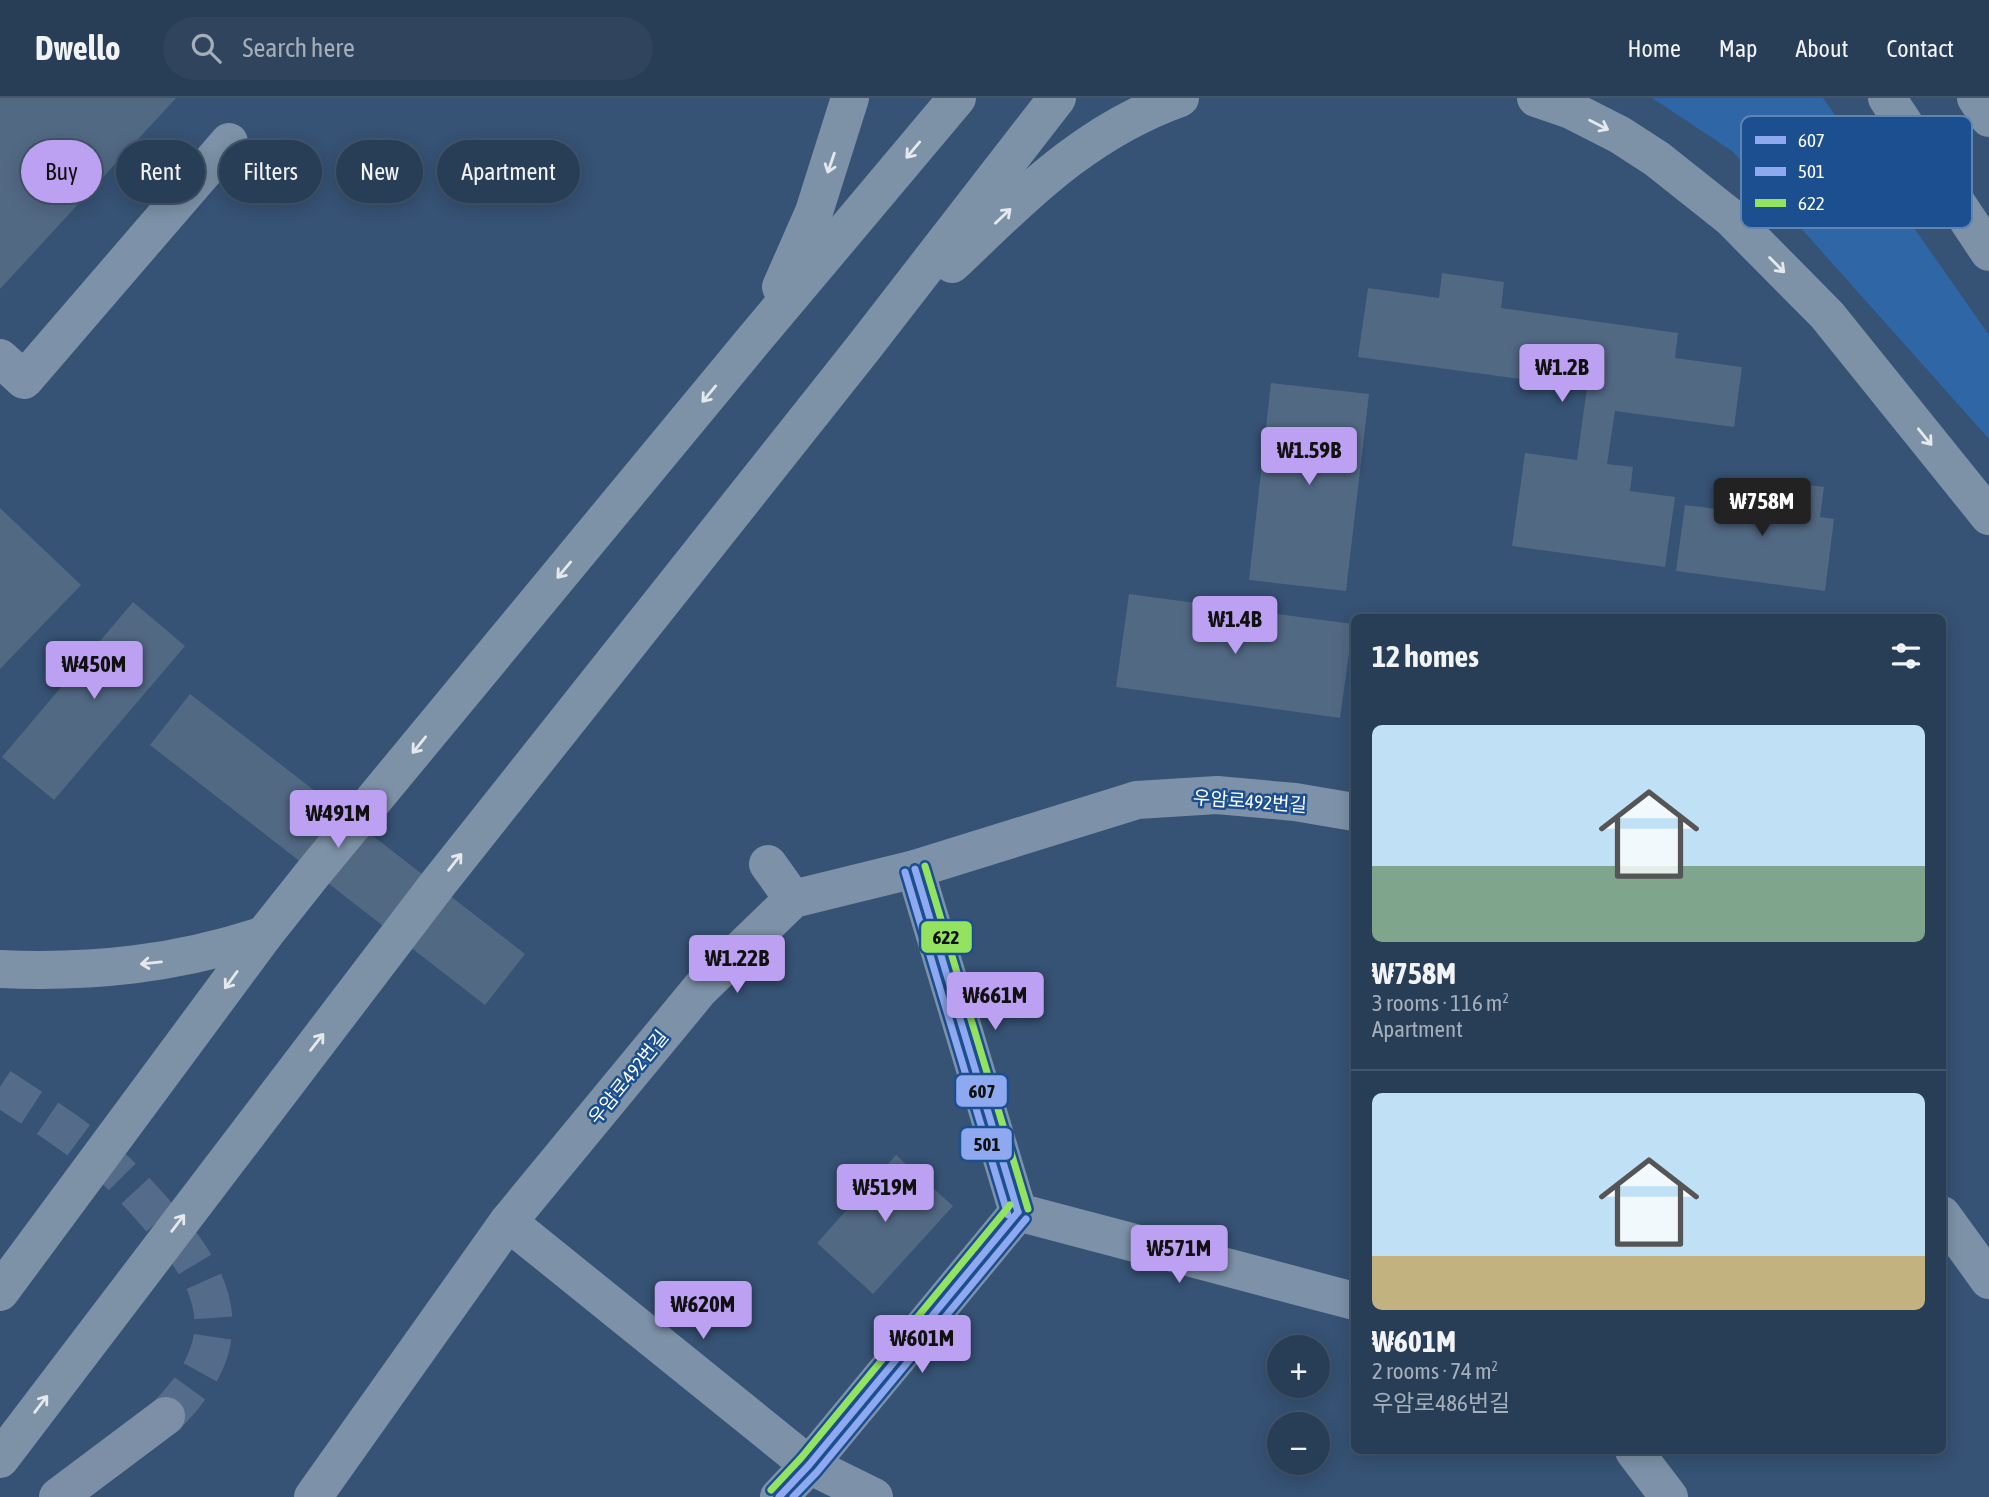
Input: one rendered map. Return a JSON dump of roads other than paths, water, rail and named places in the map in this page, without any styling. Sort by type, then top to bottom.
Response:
[{"type":"highway","points":[[752,342],[775,301],[814,212],[850,98]]},
{"type":"highway","points":[[0,1292],[264,935],[752,342],[957,98]]},
{"type":"highway","points":[[0,1459],[437,885],[864,347],[1057,98]]},
{"type":"highway","points":[[864,347],[1053,170],[1118,125],[1180,98]]},
{"type":"highway","points":[[1536,98],[1571,110],[1620,135],[1657,159],[1730,217],[1827,315],[1989,516]]},
{"type":"highway","points":[[1887,98],[1899,116]]},
{"type":"highway","points":[[1976,98],[1989,117]]},
{"type":"highway","points":[[1972,226],[1989,252]]},
{"type":"highway","points":[[0,969],[60,970],[167,961],[198,955],[264,935]]},
{"type":"main road","points":[[58,1497],[166,1416]]},
{"type":"street","points":[[0,358],[24,380],[219,154]]},
{"type":"street","name":"우암로492번길","points":[[313,1497],[508,1222],[700,989],[793,899],[915,869],[1138,800],[1217,795],[1295,802],[1351,811]]},
{"type":"street","points":[[768,864],[793,899]]},
{"type":"street","points":[[915,869],[1018,1212]]},
{"type":"street","points":[[1018,1212],[1351,1300]]},
{"type":"street","points":[[779,1497],[809,1465],[1018,1212]]},
{"type":"street","points":[[1946,1221],[1989,1280]]},
{"type":"street","points":[[508,1222],[809,1465],[874,1497]]},
{"type":"street","points":[[1636,1454],[1670,1497]]},
{"type":"tunnel","points":[[0,1087],[72,1135],[112,1167],[160,1218],[197,1268],[208,1292],[213,1316],[212,1340],[204,1365],[189,1390],[166,1416]]}]
